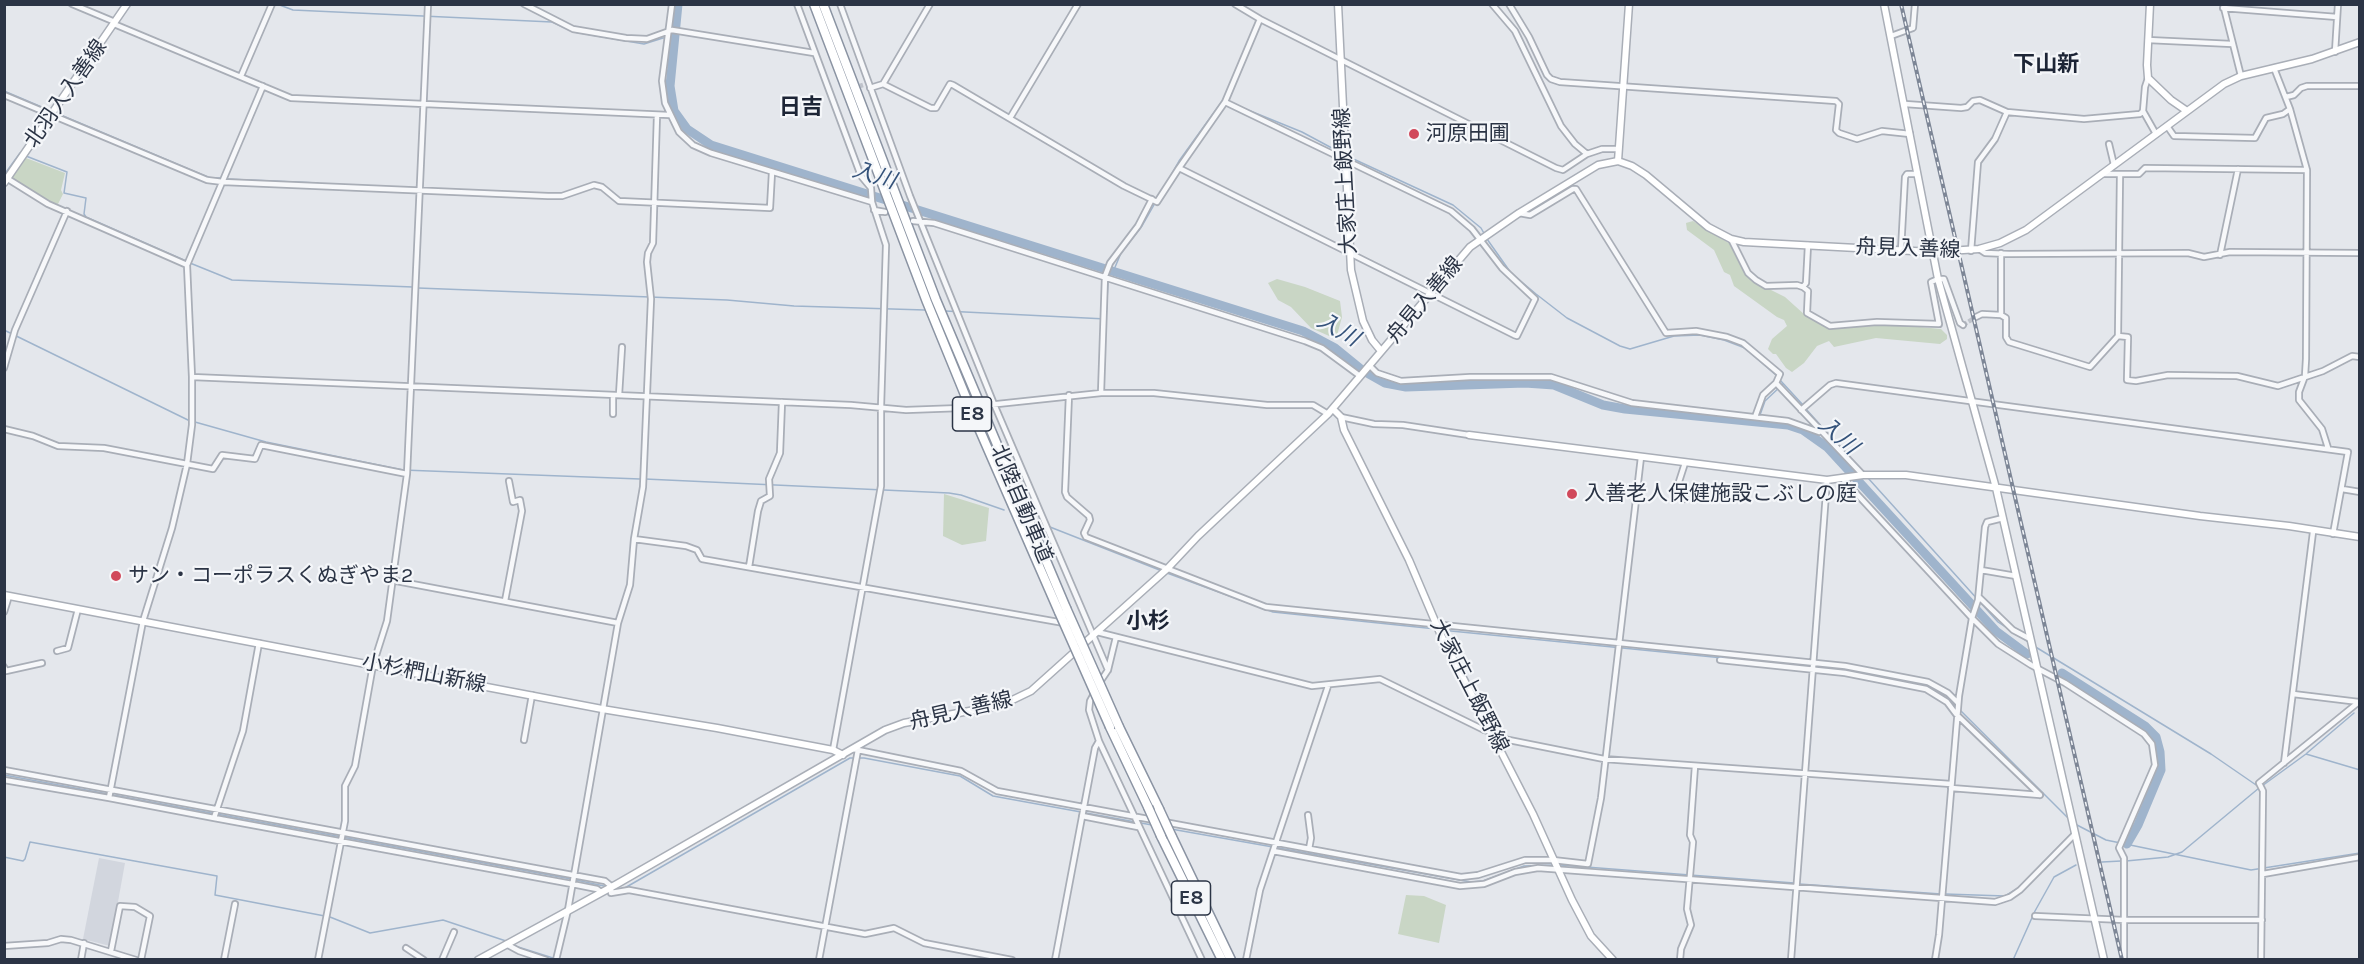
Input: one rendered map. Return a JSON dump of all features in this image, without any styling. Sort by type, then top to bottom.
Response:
[{"type":"highway","name":"北陸自動車道","points":[[814,4],[1062,610]]},
{"type":"highway","name":"北陸自動車道","points":[[824,4],[893,193],[888,213],[978,428],[1115,727],[1161,836],[1222,960]]},
{"type":"highway","name":"北陸自動車道","points":[[1115,727],[1159,809],[1231,960]]},
{"type":"main road","name":"北羽入入善線","points":[[6,181],[127,4]]},
{"type":"main road","name":"大家庄上飯野線","points":[[1338,4],[1353,282],[1363,321],[1372,340],[1381,351]]},
{"type":"main road","points":[[1618,161],[1629,4]]},
{"type":"main road","points":[[1884,4],[1938,279],[1996,488],[2104,960]]},
{"type":"main road","points":[[2150,4],[2148,78],[2171,100],[2187,111]]},
{"type":"main road","name":"舟見入善線","points":[[478,960],[843,754],[855,750],[885,730],[904,723],[1002,705],[1019,698],[1040,684],[1167,569],[1198,536],[1331,411],[1457,261],[1480,239],[1598,165],[1618,161],[1632,166],[1646,175],[1707,227],[1731,239],[1744,242],[1932,252],[1971,251],[2000,243],[2026,230],[2223,84],[2241,76],[2335,52],[2360,42]]},
{"type":"main road","name":"大家庄上飯野線","points":[[1331,411],[1341,417],[1344,430],[1438,628],[1591,936],[1613,960]]},
{"type":"main road","points":[[1469,435],[1827,480],[1861,475],[1906,475],[2360,537]]},
{"type":"main road","name":"小杉椚山新線","points":[[7,595],[602,709],[832,750],[843,754]]},
{"type":"street","points":[[72,4],[291,98],[669,116]]},
{"type":"street","points":[[241,76],[272,4]]},
{"type":"street","points":[[318,960],[345,820],[344,794],[355,766],[373,664],[387,621],[407,474],[428,4]]},
{"type":"street","points":[[524,4],[573,29],[640,40],[670,32],[684,32],[814,53]]},
{"type":"street","points":[[672,4],[662,81],[664,103],[679,132],[693,145],[872,202]]},
{"type":"street","points":[[797,4],[861,176],[872,185],[872,202],[887,252],[880,486],[832,750]]},
{"type":"street","points":[[840,4],[867,85],[910,196],[994,404],[1096,634],[1108,670]]},
{"type":"street","points":[[883,84],[930,4]]},
{"type":"street","points":[[1010,118],[1078,4]]},
{"type":"street","points":[[1235,4],[1260,20],[1556,168],[1563,170],[1587,154],[1602,149],[1618,150]]},
{"type":"street","points":[[1492,4],[1515,31],[1561,126],[1575,144],[1587,154]]},
{"type":"street","points":[[1509,4],[1551,79],[1560,82],[1836,102],[1839,104],[1836,130],[1839,133],[1857,139],[1882,131],[1910,134]]},
{"type":"street","points":[[1891,36],[1913,28],[1914,4]]},
{"type":"street","points":[[2335,52],[2338,4]]},
{"type":"street","points":[[2241,76],[2223,6],[2337,17]]},
{"type":"street","points":[[867,85],[883,84],[931,108],[936,108],[950,84],[953,85],[1124,186],[1157,202],[1225,102],[1260,20]]},
{"type":"street","points":[[2148,40],[2232,44]]},
{"type":"street","points":[[2274,68],[2290,109],[2307,170],[2305,376],[2299,392],[2299,400],[2322,429],[2328,448]]},
{"type":"street","points":[[2148,78],[2143,111],[2156,134]]},
{"type":"street","points":[[110,798],[143,621],[171,528],[187,464],[192,425],[192,377],[187,265],[262,86]]},
{"type":"street","points":[[2286,97],[2307,86],[2360,86]]},
{"type":"street","points":[[830,95],[837,93]]},
{"type":"street","points":[[4,95],[207,180],[223,182],[548,196],[562,196],[594,185],[602,187],[619,201],[770,208],[772,172]]},
{"type":"street","points":[[1905,104],[1962,108],[1967,107],[1973,101],[1980,100],[2007,112],[2084,119],[2140,114],[2143,111]]},
{"type":"street","points":[[1179,168],[1517,336],[1535,299],[1502,267],[1464,220],[1451,211],[1225,102]]},
{"type":"street","points":[[2167,126],[2174,136],[2255,138],[2266,118],[2283,114],[2290,109]]},
{"type":"street","points":[[1971,251],[1978,162],[1995,139],[2007,112]]},
{"type":"street","points":[[556,960],[568,910],[618,622],[630,585],[634,539],[643,487],[651,299],[647,261],[653,243],[657,115]]},
{"type":"street","points":[[2109,144],[2114,165]]},
{"type":"street","points":[[2102,174],[2139,174],[2145,168],[2307,170]]},
{"type":"street","points":[[2220,255],[2238,169]]},
{"type":"street","points":[[1901,250],[1905,177],[1907,174],[1917,174]]},
{"type":"street","points":[[1976,317],[1982,314],[2001,315],[2006,318],[2006,338],[2009,342],[2090,367],[2118,336],[2120,175]]},
{"type":"street","points":[[6,181],[48,204],[187,265]]},
{"type":"street","points":[[1519,213],[1530,215],[1576,189],[1666,333],[1696,331],[1743,343],[1780,374],[1776,383],[1763,395],[1755,417]]},
{"type":"street","points":[[893,193],[910,196]]},
{"type":"street","points":[[1101,393],[1105,276],[1152,199]]},
{"type":"street","points":[[874,210],[888,213]]},
{"type":"street","points":[[4,368],[15,330],[67,211]]},
{"type":"street","points":[[913,221],[919,218],[1305,340],[1322,348],[1360,376]]},
{"type":"street","points":[[1731,239],[1749,273],[1756,280],[1766,286],[1797,285],[1803,287],[1808,291],[1807,313],[1830,326],[1877,322],[1939,324],[1931,282],[1938,279],[1944,279],[1960,323],[1963,325]]},
{"type":"street","points":[[1803,287],[1806,283],[1808,245]]},
{"type":"street","points":[[1979,249],[1985,253],[2188,253],[2204,257],[2230,252],[2360,253]]},
{"type":"street","points":[[2001,253],[2001,315]]},
{"type":"street","points":[[2118,336],[2128,337],[2127,380],[2136,381],[2168,375],[2237,376],[2278,386],[2323,371],[2352,356],[2360,357]]},
{"type":"street","points":[[613,414],[622,347]]},
{"type":"street","points":[[1369,366],[1377,373],[1401,381],[1544,376],[1632,403],[1788,421],[1821,432]]},
{"type":"street","points":[[192,377],[782,402],[918,411],[961,408]]},
{"type":"street","points":[[1776,383],[1861,475]]},
{"type":"street","points":[[1802,410],[1830,385],[1836,383],[2348,452],[2333,534]]},
{"type":"street","points":[[988,405],[1070,395],[1154,393],[1267,405],[1313,405],[1331,411]]},
{"type":"street","points":[[1070,395],[1065,492],[1066,497],[1089,516],[1090,520],[1084,533],[1086,537],[1266,607],[1438,628],[1813,662],[1928,682],[1948,693],[1958,704]]},
{"type":"street","points":[[749,567],[758,511],[761,501],[770,496],[769,479],[780,453],[782,402]]},
{"type":"street","points":[[1341,417],[1374,424],[1402,425],[1469,435]]},
{"type":"street","points":[[4,429],[33,436],[58,446],[104,448],[213,469],[222,454],[249,460],[255,459],[261,445],[407,474]]},
{"type":"street","points":[[1587,872],[1601,798],[1617,643],[1641,457]]},
{"type":"street","points":[[1684,499],[1676,491],[1685,463]]},
{"type":"street","points":[[1844,478],[1998,644],[2037,669],[2065,683],[2144,735],[2152,744],[2155,765],[2120,844],[2124,861],[2124,960]]},
{"type":"street","points":[[1791,960],[1827,480]]},
{"type":"street","points":[[505,601],[522,511],[520,500],[513,502],[509,481]]},
{"type":"street","points":[[2342,489],[2360,492]]},
{"type":"street","points":[[1935,960],[1940,935],[1956,714],[1972,616],[1978,598],[1987,522],[2003,518]]},
{"type":"street","points":[[2284,763],[2313,531]]},
{"type":"street","points":[[634,539],[686,546],[697,550],[702,559],[862,586],[1057,623],[1068,624],[1086,615]]},
{"type":"street","points":[[1981,570],[2016,576]]},
{"type":"street","points":[[391,580],[618,622]]},
{"type":"street","points":[[4,612],[7,595]]},
{"type":"street","points":[[1978,598],[2013,630],[2030,639]]},
{"type":"street","points":[[57,651],[68,648],[78,609]]},
{"type":"street","points":[[1096,634],[1116,637],[1301,684],[1328,686],[1380,679],[1492,734],[1604,759],[2040,795],[1956,714],[1947,702],[1926,689],[1845,673],[1720,660]]},
{"type":"street","points":[[1116,637],[1108,670],[1090,701],[1089,710],[1099,741],[1202,960]]},
{"type":"street","points":[[214,818],[243,731],[259,643]]},
{"type":"street","points":[[4,667],[6,670],[42,663]]},
{"type":"street","points":[[1246,960],[1256,906],[1328,686]]},
{"type":"street","points":[[2293,694],[2359,701]]},
{"type":"street","points":[[524,740],[532,695]]},
{"type":"street","points":[[2261,960],[2264,791],[2259,783],[2359,701]]},
{"type":"street","points":[[1055,960],[1095,748],[1099,741]]},
{"type":"street","points":[[819,960],[855,750],[960,771],[997,792],[1461,877],[1478,875],[1525,860],[1556,864],[1587,872],[1995,902],[2010,897],[2020,890],[2075,834]]},
{"type":"street","points":[[1680,960],[1681,950],[1691,925],[1686,909],[1693,842],[1690,835],[1695,766]]},
{"type":"street","points":[[4,770],[342,832],[573,880],[601,892]]},
{"type":"street","points":[[4,780],[573,880],[605,881],[611,886],[611,892],[629,890],[865,933],[894,928],[924,943],[1012,960]]},
{"type":"street","points":[[1308,815],[1311,838],[1309,849]]},
{"type":"street","points":[[1082,816],[1138,827]]},
{"type":"street","points":[[1273,851],[1460,886],[1484,885],[1515,872],[1556,864],[1588,864]]},
{"type":"street","points":[[2263,874],[2360,857]]},
{"type":"street","points":[[224,960],[235,904]]},
{"type":"street","points":[[111,951],[120,906],[135,907],[150,916],[141,960]]},
{"type":"street","points":[[2035,916],[2124,920],[2262,920]]},
{"type":"street","points":[[442,960],[454,932]]},
{"type":"street","points":[[4,946],[48,943],[61,939],[84,943],[136,960]]},
{"type":"street","points":[[81,960],[84,943]]},
{"type":"street","points":[[506,944],[546,960]]},
{"type":"street","points":[[406,948],[424,960]]},
{"type":"shaded area","points":[[99,858],[125,863],[110,946],[83,939]]},
{"type":"green space","points":[[26,158],[65,173],[61,190],[63,194],[58,204],[50,202],[11,178]]},
{"type":"green space","points":[[1693,221],[1732,245],[1757,283],[1785,297],[1805,315],[1822,325],[1830,328],[1898,325],[1941,329],[1947,335],[1947,339],[1940,344],[1876,338],[1834,347],[1829,341],[1817,346],[1804,363],[1792,372],[1786,368],[1776,354],[1768,349],[1772,339],[1787,326],[1784,320],[1734,286],[1730,275],[1724,272],[1714,250],[1687,230],[1686,223]]},
{"type":"green space","points":[[1277,279],[1340,301],[1342,317],[1336,339],[1311,328],[1291,307],[1278,300],[1268,283]]},
{"type":"green space","points":[[944,494],[989,508],[986,541],[962,545],[943,536]]},
{"type":"green space","points":[[1406,895],[1424,896],[1446,905],[1439,943],[1398,934]]},
{"type":"waterway","points":[[277,4],[293,10],[552,22],[574,32],[644,44],[663,38],[676,38]]},
{"type":"waterway","name":"入川","points":[[678,4],[670,86],[674,111],[687,129],[711,145],[1303,331],[1335,348],[1362,370],[1385,383],[1406,387],[1525,383],[1554,385],[1603,405],[1625,409],[1788,425],[1803,430],[1827,447],[1996,631],[2027,654]]},
{"type":"waterway","points":[[4,91],[51,111]]},
{"type":"waterway","points":[[1113,272],[1121,253],[1142,226],[1179,161],[1223,100]]},
{"type":"waterway","points":[[1238,106],[1302,132],[1343,154]]},
{"type":"waterway","points":[[56,113],[210,178],[221,178]]},
{"type":"waterway","points":[[4,175],[20,153],[22,154]]},
{"type":"waterway","points":[[26,156],[67,172],[64,193],[86,198],[84,214],[86,217],[186,261]]},
{"type":"waterway","points":[[1347,156],[1453,205],[1481,228],[1485,235]]},
{"type":"waterway","points":[[226,179],[318,183]]},
{"type":"waterway","points":[[1487,239],[1511,273],[1536,294],[1567,318],[1620,346],[1630,349],[1674,336],[1700,335],[1724,340],[1745,348],[1777,376]]},
{"type":"waterway","points":[[190,263],[232,280],[413,287]]},
{"type":"waterway","points":[[945,311],[1106,319],[1108,281]]},
{"type":"waterway","points":[[418,288],[925,310]]},
{"type":"waterway","points":[[4,330],[190,421]]},
{"type":"waterway","points":[[1780,380],[1803,405]]},
{"type":"waterway","points":[[1760,415],[1765,401],[1783,384]]},
{"type":"waterway","points":[[1806,409],[1849,457]]},
{"type":"waterway","points":[[195,422],[266,442],[403,470],[640,479]]},
{"type":"waterway","points":[[1868,478],[1998,622],[2028,642]]},
{"type":"waterway","points":[[645,479],[949,493],[1004,510]]},
{"type":"waterway","points":[[1039,523],[1045,526]]},
{"type":"waterway","points":[[1050,527],[1162,571]]},
{"type":"waterway","points":[[1167,573],[1273,612],[1436,629]]},
{"type":"waterway","points":[[1441,630],[1844,670],[1922,684],[1934,689],[1956,707]]},
{"type":"waterway","points":[[2034,646],[2211,754],[2259,787]]},
{"type":"waterway","name":"入川","points":[[2062,673],[2145,726],[2156,737],[2161,770],[2138,825],[2127,844]]},
{"type":"waterway","points":[[1960,710],[2069,819]]},
{"type":"waterway","points":[[2307,753],[2354,713]]},
{"type":"waterway","points":[[2262,786],[2306,754],[2360,770]]},
{"type":"waterway","points":[[623,889],[850,758],[864,758],[960,776],[993,796],[1081,812]]},
{"type":"waterway","points":[[4,775],[108,794]]},
{"type":"waterway","points":[[2126,861],[2168,857],[2182,852],[2259,788]]},
{"type":"waterway","points":[[113,795],[571,879]]},
{"type":"waterway","points":[[1086,813],[1152,825]]},
{"type":"waterway","points":[[2075,824],[2106,840],[2251,870],[2360,853]]},
{"type":"waterway","points":[[1171,829],[1471,882],[1483,881],[1524,866],[1555,865]]},
{"type":"waterway","points":[[1945,894],[2005,896],[2017,889],[2071,834]]},
{"type":"waterway","points":[[4,857],[23,861],[30,842],[217,876],[215,895],[330,917],[370,933],[443,920],[509,942]]},
{"type":"waterway","points":[[2102,862],[2121,861]]},
{"type":"waterway","points":[[1560,865],[1794,883]]},
{"type":"waterway","points":[[2013,960],[2035,911],[2054,877],[2076,865]]},
{"type":"waterway","points":[[576,880],[604,886]]},
{"type":"waterway","points":[[1799,884],[1941,894]]},
{"type":"waterway","points":[[515,946],[556,959]]},
{"type":"tunnel","points":[[854,88],[863,85]]},
{"type":"tunnel","points":[[885,212],[913,221]]},
{"type":"tunnel","points":[[1963,325],[1976,317]]},
{"type":"tunnel","points":[[961,408],[988,405]]},
{"type":"railway","points":[[1901,4],[2122,960]]},
{"type":"place","name":"河原田圃","points":[[1414,134]]},
{"type":"place","name":"入善老人保健施設こぶしの庭","points":[[1572,494]]},
{"type":"place","name":"サン・コーポラスくぬぎやま2","points":[[116,576]]},
{"type":"district","name":"下山新","points":[[2046,65]]},
{"type":"district","name":"日吉","points":[[801,108]]},
{"type":"district","name":"小杉","points":[[1148,622]]}]
